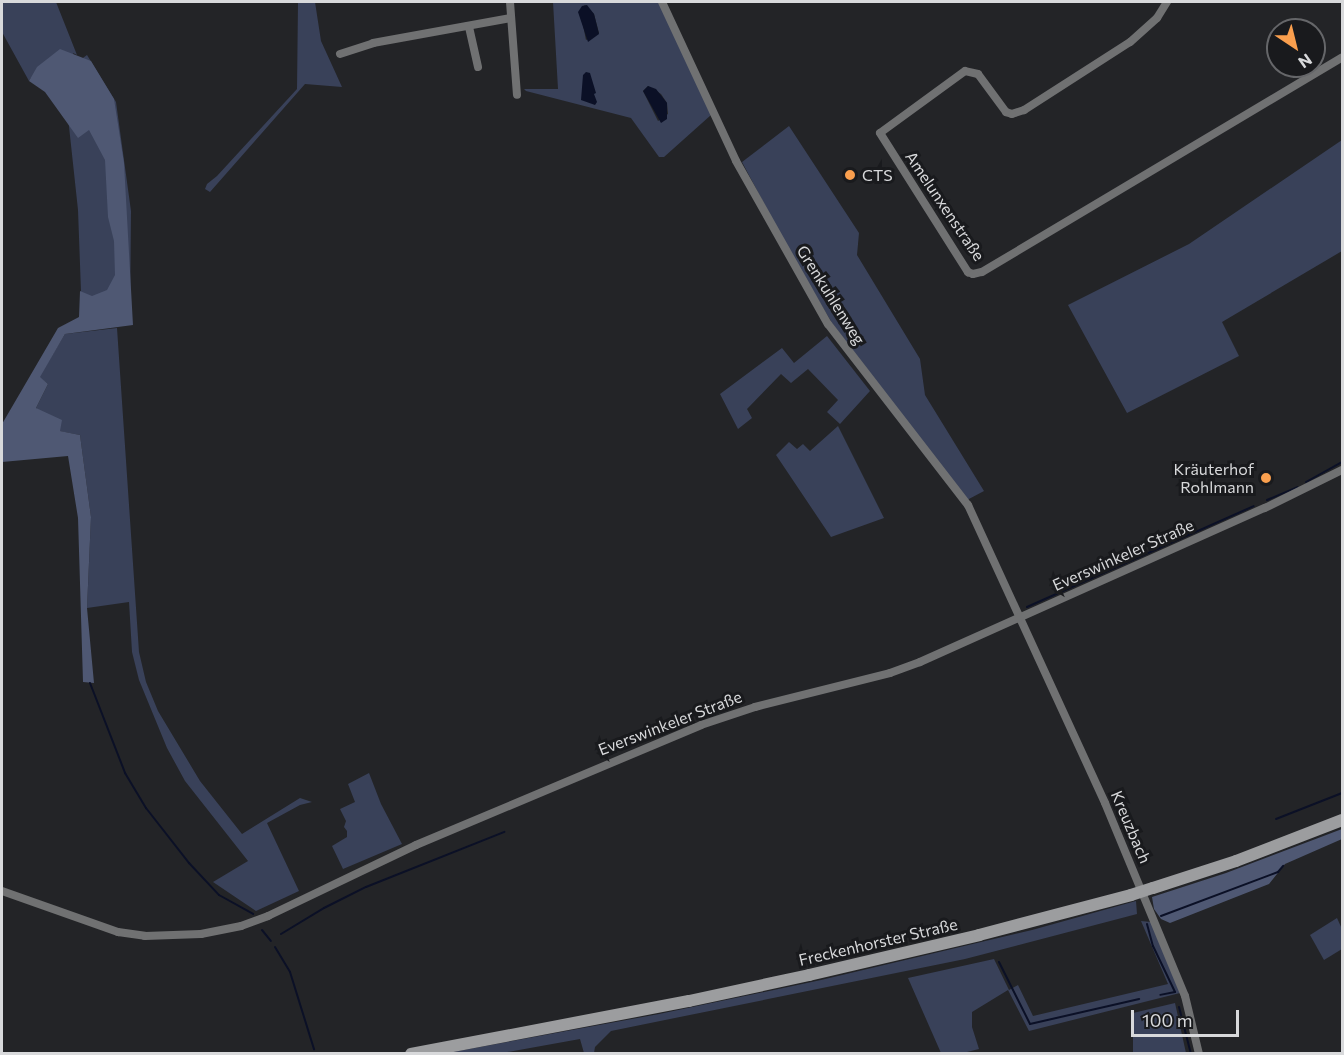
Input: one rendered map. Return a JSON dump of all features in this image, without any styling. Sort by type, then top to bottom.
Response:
[{"type":"main road","name":"Freckenhorster Straße","points":[[411,1053],[677,1003],[1019,925],[1153,888],[1269,849],[1342,820]]},
{"type":"street","points":[[510,2],[517,95]]},
{"type":"street","name":"Grenkuhlenweg","points":[[662,2],[736,161],[816,304],[853,359],[968,505],[1021,617]]},
{"type":"street","name":"Amelunxenstraße","points":[[1167,2],[1156,18],[1130,42],[1024,110],[1012,114],[1006,112],[978,74],[965,71],[880,133],[968,272],[973,274],[982,272],[1342,58]]},
{"type":"street","points":[[340,54],[373,43],[512,18]]},
{"type":"street","points":[[470,27],[478,67]]},
{"type":"street","name":"Everswinkeler Straße","points":[[2,891],[118,932],[145,936],[173,936],[222,931],[268,916],[416,845],[700,725],[755,706],[890,673],[1273,504],[1342,470]]},
{"type":"street","name":"Kreuzbach","points":[[1021,617],[1105,803],[1180,985],[1200,1053]]},
{"type":"shaded area","points":[[2,2],[56,2],[77,55],[73,53],[76,63],[87,55],[116,102],[131,211],[130,321],[82,319],[78,210],[67,108],[31,78],[29,81],[2,32]]},
{"type":"shaded area","points":[[298,2],[315,2],[321,41],[342,87],[305,84],[210,192],[205,189],[207,184],[297,89]]},
{"type":"shaded area","points":[[553,2],[660,2],[711,115],[664,157],[659,157],[631,118],[524,89],[558,89]],"holes":[[[585,5],[594,14],[599,33],[586,40],[580,10]],[[648,86],[661,94],[667,103],[668,114],[658,121],[643,91]]]},
{"type":"shaded area","points":[[587,5],[594,14],[599,34],[588,42],[578,12],[582,6]]},
{"type":"shaded area","points":[[60,49],[91,61],[114,99],[124,163],[133,325],[65,334],[40,377],[48,384],[36,408],[62,420],[60,431],[80,435],[91,517],[87,608],[94,683],[83,682],[78,518],[68,456],[2,462],[2,424],[58,328],[79,317],[80,291],[92,296],[107,290],[115,275],[114,241],[108,217],[105,160],[89,130],[78,138],[45,92],[29,81],[37,67]]},
{"type":"shaded area","points":[[586,72],[590,73],[596,93],[594,94],[597,102],[595,105],[581,100],[583,75]]},
{"type":"shaded area","points":[[648,86],[656,89],[667,103],[667,119],[661,123],[643,91]]},
{"type":"shaded area","points":[[789,126],[859,233],[857,255],[920,359],[925,395],[984,491],[967,500],[832,323],[786,245],[742,162]]},
{"type":"shaded area","points":[[1342,140],[1342,251],[1222,322],[1239,356],[1127,413],[1068,305],[1189,244]]},
{"type":"shaded area","points":[[117,328],[139,652],[146,682],[158,711],[200,781],[242,834],[300,798],[312,802],[300,805],[267,823],[299,891],[256,911],[213,882],[248,861],[185,781],[167,748],[139,680],[132,652],[129,602],[87,608],[91,517],[80,435],[59,431],[36,408],[48,384],[39,377],[65,334]]},
{"type":"shaded area","points":[[827,336],[870,391],[840,424],[827,412],[838,400],[808,369],[791,383],[781,374],[747,409],[752,418],[738,429],[720,394],[782,348],[794,363]]},
{"type":"shaded area","points":[[838,426],[884,518],[831,537],[776,455],[789,442],[797,449],[803,444],[810,451]]},
{"type":"shaded area","points":[[369,773],[381,804],[402,844],[343,869],[332,846],[347,837],[344,827],[346,821],[340,809],[355,802],[348,784]]},
{"type":"shaded area","points":[[1342,829],[1342,839],[1285,864],[1269,884],[1170,923],[1161,919],[1154,909],[1152,897],[1226,873]]},
{"type":"shaded area","points":[[1136,901],[1137,914],[965,959],[611,1031],[595,1047],[594,1053],[584,1053],[580,1039],[502,1053],[442,1054],[659,1014],[821,980],[1032,930]]},
{"type":"shaded area","points":[[1337,918],[1342,929],[1342,949],[1324,960],[1310,935]]},
{"type":"shaded area","points":[[1141,921],[1151,922],[1180,993],[1029,1031],[1008,990],[972,1012],[972,1027],[979,1049],[963,1053],[941,1053],[908,978],[994,959],[1009,990],[1018,985],[1033,1016],[1168,984]]},
{"type":"shaded area","points":[[1175,1003],[1186,1053],[1133,1053],[1133,1013]]},
{"type":"waterway","points":[[1306,482],[1342,462]]},
{"type":"waterway","points":[[1267,500],[1297,487]]},
{"type":"waterway","points":[[1027,607],[1254,506]]},
{"type":"waterway","points":[[90,683],[125,773],[146,808],[189,863],[219,895],[253,914]]},
{"type":"waterway","points":[[1276,819],[1342,793]]},
{"type":"waterway","points":[[281,934],[324,908],[366,887],[504,832]]},
{"type":"waterway","points":[[1161,916],[1278,872],[1283,866]]},
{"type":"waterway","points":[[1147,924],[1153,946],[1175,992],[1160,995]]},
{"type":"waterway","points":[[262,930],[271,941]]},
{"type":"waterway","points":[[275,947],[290,972],[314,1049]]},
{"type":"waterway","points":[[999,962],[1030,1024],[1139,999]]},
{"type":"waterway","points":[[1179,1007],[1191,1054]]},
{"type":"place","name":"CTS","points":[[850,175]]},
{"type":"place","name":"Kräuterhof Rohlmann","points":[[1266,478]]}]
